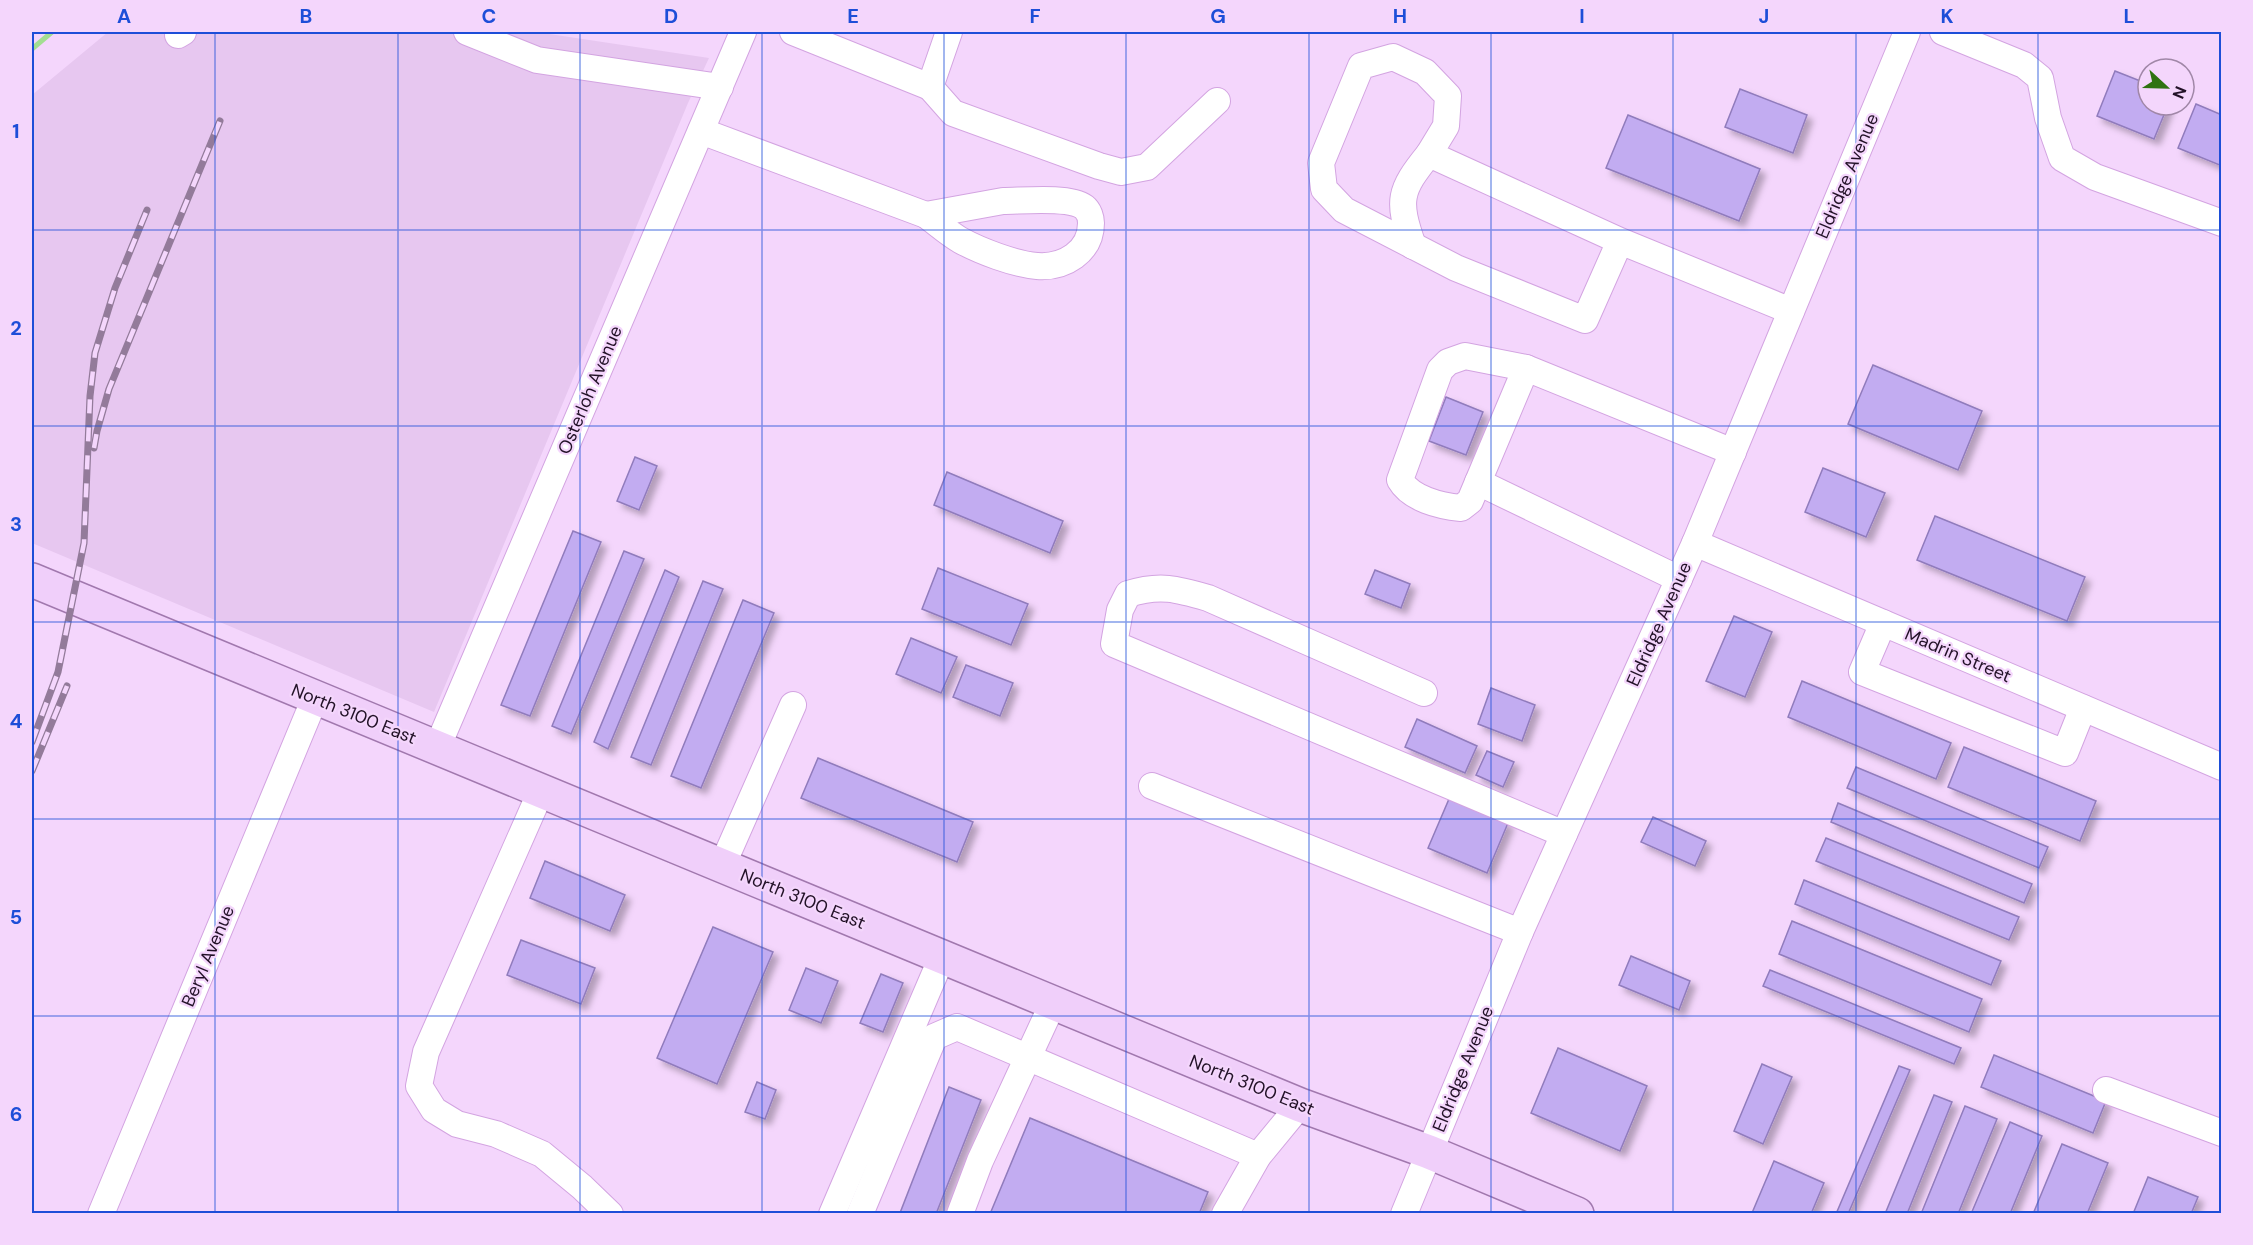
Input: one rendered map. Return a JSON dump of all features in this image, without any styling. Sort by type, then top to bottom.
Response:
[{"type":"main road","name":"North 3100 East","points":[[32,580],[1300,1105],[1429,1152],[1577,1214]]},
{"type":"street","points":[[467,32],[537,60],[720,87]]},
{"type":"street","name":"Osterloh Avenue","points":[[437,748],[743,32]]},
{"type":"street","points":[[793,32],[930,87],[953,113],[1099,166],[1121,171],[1147,167],[1217,101]]},
{"type":"street","points":[[930,87],[949,32]]},
{"type":"street","name":"Eldridge Avenue","points":[[1404,1214],[1520,932],[1695,543],[1907,32]]},
{"type":"street","points":[[1943,32],[2024,65],[2040,78],[2048,118],[2062,158],[2095,177],[2222,223]]},
{"type":"street","points":[[1413,246],[1406,227],[1402,202],[1408,179],[1429,154],[1446,126],[1448,96],[1425,72],[1393,57],[1361,66],[1321,163],[1324,189],[1344,210],[1413,246],[1456,268],[1585,320],[1620,241]]},
{"type":"street","points":[[701,131],[926,215],[959,239],[1012,261],[1039,266],[1067,261],[1081,251],[1090,236],[1090,216],[1085,207],[1070,202],[1003,201],[926,215]]},
{"type":"street","points":[[1429,154],[1620,241],[1791,311]]},
{"type":"street","points":[[1526,368],[1470,501],[1461,508],[1443,506],[1405,490],[1400,480],[1440,370],[1448,362],[1465,356],[1526,368],[1733,452]]},
{"type":"street","points":[[1478,482],[1679,579]]},
{"type":"street","name":"Madrin Street","points":[[1695,543],[2222,767]]},
{"type":"street","points":[[1424,693],[1208,598],[1173,588],[1148,588],[1128,594],[1120,610],[1114,644],[1564,834]]},
{"type":"street","points":[[1883,623],[1862,672],[2066,753],[2083,708]]},
{"type":"street","name":"Beryl Avenue","points":[[101,1214],[315,698]]},
{"type":"street","points":[[722,866],[793,705]]},
{"type":"street","points":[[1152,786],[1520,932]]},
{"type":"street","points":[[541,791],[426,1052],[419,1086],[434,1110],[457,1124],[496,1134],[542,1154],[610,1214]]},
{"type":"street","points":[[832,1214],[942,957]]},
{"type":"street","points":[[960,1214],[980,1161],[1053,1003]]},
{"type":"street","points":[[860,1214],[934,1037],[957,1027],[1258,1156]]},
{"type":"street","points":[[2106,1090],[2222,1133]]},
{"type":"street","points":[[1225,1214],[1258,1156],[1300,1105]]},
{"type":"shaded area","points":[[108,32],[536,32],[709,58],[688,103],[434,712],[32,543],[32,95]]},
{"type":"building","points":[[2115,71],[2136,79],[2136,117],[2163,117],[2154,139],[2097,116]]},
{"type":"building","points":[[1740,89],[1807,115],[1793,153],[1725,127]]},
{"type":"building","points":[[2196,104],[2222,115],[2222,166],[2178,148],[2191,117],[2196,117]]},
{"type":"building","points":[[1628,115],[1760,169],[1739,221],[1606,168]]},
{"type":"building","points":[[1873,365],[1982,411],[1958,470],[1848,424]]},
{"type":"building","points":[[1446,397],[1483,412],[1466,455],[1429,441]]},
{"type":"building","points":[[635,457],[657,466],[639,510],[617,501]]},
{"type":"building","points":[[1823,468],[1885,493],[1866,537],[1805,512]]},
{"type":"building","points":[[947,472],[1063,521],[1050,553],[934,505]]},
{"type":"building","points":[[1935,516],[2085,577],[2067,621],[1917,560]]},
{"type":"building","points":[[573,531],[601,542],[530,716],[501,705]]},
{"type":"building","points":[[624,551],[644,559],[571,734],[552,726]]},
{"type":"building","points":[[938,568],[1028,604],[1011,645],[922,609]]},
{"type":"building","points":[[665,570],[679,577],[608,749],[594,742]]},
{"type":"building","points":[[1375,570],[1410,584],[1401,608],[1365,594]]},
{"type":"building","points":[[703,581],[723,589],[651,765],[631,757]]},
{"type":"building","points":[[743,600],[774,613],[701,788],[671,776]]},
{"type":"building","points":[[1734,616],[1772,632],[1745,697],[1706,681]]},
{"type":"building","points":[[911,638],[957,657],[941,693],[896,674]]},
{"type":"building","points":[[966,665],[1013,683],[1000,716],[953,697]]},
{"type":"building","points":[[1802,681],[1951,743],[1936,779],[1788,717]]},
{"type":"building","points":[[1491,688],[1535,705],[1522,741],[1478,724]]},
{"type":"building","points":[[1417,719],[1477,746],[1465,773],[1405,747]]},
{"type":"building","points":[[1964,747],[2096,801],[2080,841],[1948,787]]},
{"type":"building","points":[[1487,751],[1514,762],[1503,787],[1476,775]]},
{"type":"building","points":[[818,758],[973,822],[957,862],[801,798]]},
{"type":"building","points":[[1856,767],[2048,847],[2039,868],[1847,788]]},
{"type":"building","points":[[1449,799],[1508,823],[1487,873],[1428,848]]},
{"type":"building","points":[[1838,803],[2032,884],[2024,903],[1831,822]]},
{"type":"building","points":[[1653,817],[1706,841],[1695,866],[1641,842]]},
{"type":"building","points":[[1826,838],[2019,917],[2009,940],[1816,861]]},
{"type":"building","points":[[545,861],[625,895],[610,931],[530,898]]},
{"type":"building","points":[[1804,880],[2001,961],[1991,985],[1795,904]]},
{"type":"building","points":[[1792,921],[1982,999],[1969,1032],[1779,954]]},
{"type":"building","points":[[713,927],[773,952],[717,1084],[657,1058]]},
{"type":"building","points":[[521,940],[595,968],[581,1004],[507,975]]},
{"type":"building","points":[[1631,956],[1690,981],[1679,1010],[1619,985]]},
{"type":"building","points":[[806,968],[838,981],[821,1023],[789,1010]]},
{"type":"building","points":[[1770,970],[1961,1048],[1954,1064],[1763,986]]},
{"type":"building","points":[[881,974],[903,983],[883,1032],[860,1023]]},
{"type":"building","points":[[1558,1048],[1647,1086],[1620,1151],[1531,1113]]},
{"type":"building","points":[[1994,1055],[2106,1101],[2093,1133],[1981,1087]]},
{"type":"building","points":[[1762,1064],[1792,1077],[1763,1144],[1734,1131]]},
{"type":"building","points":[[1899,1066],[1910,1070],[1848,1214],[1836,1214]]},
{"type":"building","points":[[757,1082],[776,1090],[765,1119],[745,1112]]},
{"type":"building","points":[[949,1087],[981,1100],[936,1214],[902,1214],[900,1213]]},
{"type":"building","points":[[1934,1095],[1952,1102],[1907,1214],[1885,1214]]},
{"type":"building","points":[[1965,1106],[1997,1119],[1958,1214],[1921,1214]]},
{"type":"building","points":[[1030,1118],[1208,1192],[1199,1214],[990,1214]]},
{"type":"building","points":[[2010,1122],[2042,1136],[2010,1214],[1971,1214]]},
{"type":"building","points":[[2062,1144],[2108,1163],[2087,1214],[2033,1214]]},
{"type":"building","points":[[1774,1161],[1824,1183],[1811,1214],[1752,1213]]},
{"type":"building","points":[[2148,1177],[2198,1197],[2191,1214],[2133,1214]]},
{"type":"waterway","points":[[32,49],[52,32]]},
{"type":"railway","points":[[94,448],[109,389],[220,121]]},
{"type":"railway","points":[[32,742],[58,672],[84,543],[90,396],[95,353],[115,288],[147,210]]},
{"type":"railway","points":[[32,771],[67,686]]}]
